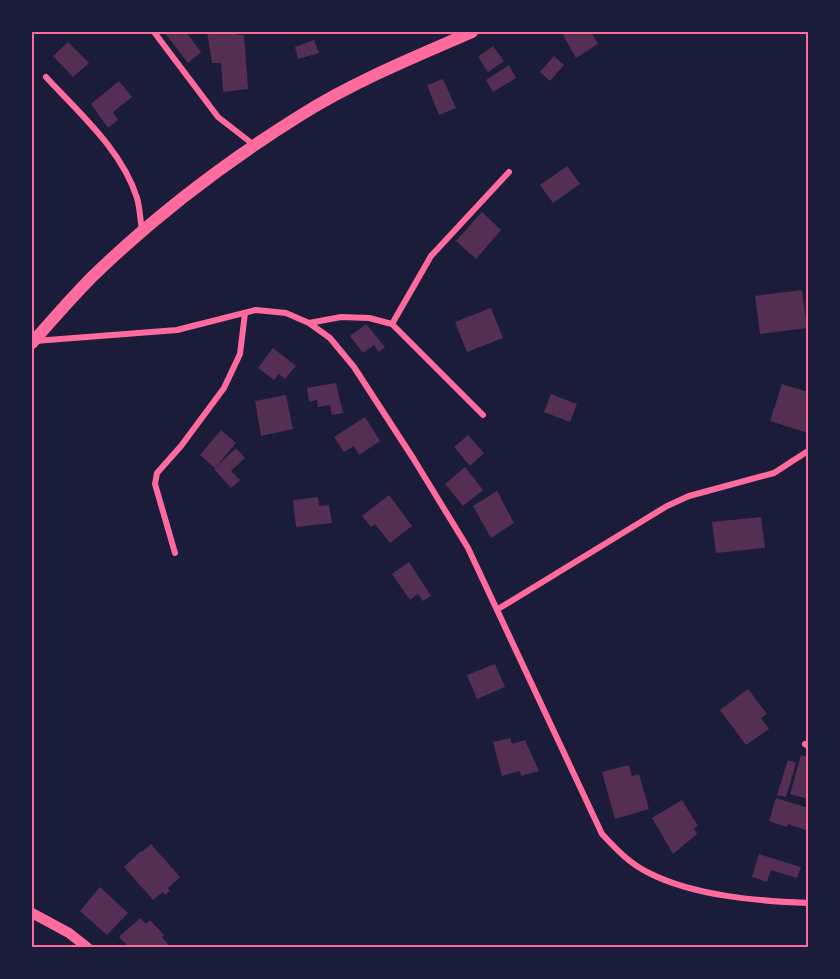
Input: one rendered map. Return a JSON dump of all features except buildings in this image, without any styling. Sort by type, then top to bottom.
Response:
[{"type":"main road","points":[[32,342],[92,277],[142,231],[255,146],[301,114],[356,84],[472,32]]},
{"type":"street","points":[[154,32],[218,117],[255,146]]},
{"type":"street","points":[[46,77],[101,137],[127,174],[137,199],[142,231]]},
{"type":"street","points":[[392,324],[431,256],[509,172]]},
{"type":"street","points":[[32,342],[177,330],[256,310],[286,313],[309,323],[330,338],[354,367],[468,548],[602,834],[621,854],[648,873],[687,888],[735,896],[808,903]]},
{"type":"street","points":[[176,553],[155,484],[157,473],[224,388],[240,354],[245,313]]},
{"type":"street","points":[[309,323],[341,317],[369,318],[392,324],[483,415]]},
{"type":"street","points":[[498,609],[667,506],[689,496],[774,473],[808,451]]},
{"type":"street","points":[[32,913],[69,933],[88,948]]}]
